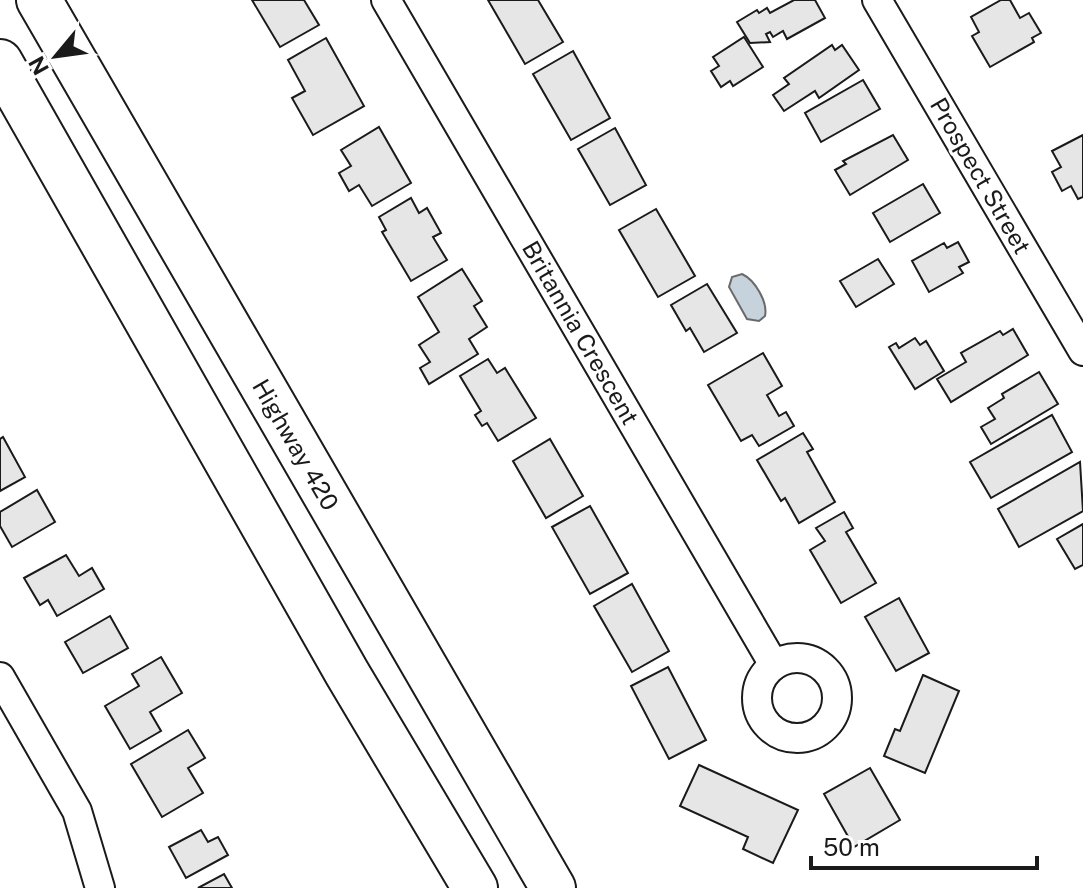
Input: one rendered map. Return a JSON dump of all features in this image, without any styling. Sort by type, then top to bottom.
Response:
[{"type":"highway","name":"Highway 420","points":[[39,0],[553,888]]},
{"type":"highway","points":[[0,62],[347,673],[475,888]]},
{"type":"street","name":"Britannia Crescent","points":[[386,0],[774,665]]},
{"type":"street","name":"Prospect Street","points":[[877,0],[1083,351]]},
{"type":"street","points":[[0,677],[77,811],[100,888]]},
{"type":"shaded area","points":[[742,274],[760,292],[765,316],[759,321],[747,319],[729,287],[732,277]]},
{"type":"building","points":[[252,0],[304,0],[319,25],[280,47]]},
{"type":"building","points":[[488,0],[538,0],[563,42],[525,64]]},
{"type":"building","points":[[794,0],[815,0],[825,18],[787,39],[783,31],[773,37],[770,32],[766,34],[770,42],[750,43],[737,22],[757,10],[759,13],[767,8],[770,13]]},
{"type":"building","points":[[1001,0],[1010,0],[1020,18],[1029,13],[1041,33],[1032,38],[1034,42],[990,67],[972,36],[979,32],[971,17]]},
{"type":"building","points":[[744,37],[763,67],[733,86],[730,81],[721,87],[711,71],[719,66],[713,57]]},
{"type":"building","points":[[326,38],[364,106],[313,135],[292,98],[305,91],[288,60]]},
{"type":"building","points":[[832,45],[835,50],[842,45],[859,70],[819,98],[815,91],[784,111],[773,95],[789,84],[784,78]]},
{"type":"building","points":[[573,51],[610,118],[571,140],[533,74]]},
{"type":"building","points":[[863,80],[880,109],[821,142],[805,113]]},
{"type":"building","points":[[379,127],[411,183],[372,206],[359,185],[349,191],[339,173],[351,166],[341,150]]},
{"type":"building","points":[[615,128],[646,185],[610,205],[578,149]]},
{"type":"building","points":[[893,135],[908,160],[850,195],[835,170],[846,164],[843,161]]},
{"type":"building","points":[[1083,135],[1083,197],[1078,199],[1071,186],[1062,191],[1052,172],[1061,167],[1052,151]]},
{"type":"building","points":[[923,184],[940,213],[890,242],[873,213]]},
{"type":"building","points":[[411,198],[419,213],[427,208],[441,233],[433,237],[447,260],[411,281],[382,232],[386,230],[379,217]]},
{"type":"building","points":[[656,209],[695,276],[658,297],[619,230]]},
{"type":"building","points":[[958,242],[969,262],[959,267],[963,273],[929,292],[912,261],[944,243],[947,248]]},
{"type":"building","points":[[878,259],[894,284],[856,307],[840,281]]},
{"type":"building","points":[[462,269],[482,301],[474,306],[487,327],[469,339],[478,354],[429,384],[420,368],[430,362],[419,345],[439,332],[418,297]]},
{"type":"building","points":[[707,284],[737,333],[704,352],[690,328],[686,331],[671,305]]},
{"type":"building","points":[[1013,329],[1028,355],[951,402],[937,379],[966,362],[961,353],[1000,331],[1003,335]]},
{"type":"building","points":[[915,338],[920,345],[926,341],[944,371],[915,389],[889,347],[896,343],[899,348]]},
{"type":"building","points":[[763,353],[782,386],[767,395],[779,416],[786,412],[794,426],[759,446],[752,435],[741,441],[708,385]]},
{"type":"building","points":[[488,359],[497,373],[505,368],[536,418],[498,441],[487,423],[482,426],[475,415],[481,411],[460,376]]},
{"type":"building","points":[[1039,372],[1058,404],[991,444],[981,427],[995,419],[988,408],[1004,398],[1002,394]]},
{"type":"building","points":[[1052,415],[1072,452],[991,498],[970,462]]},
{"type":"building","points":[[803,433],[813,449],[807,452],[835,502],[799,523],[785,498],[781,501],[757,460]]},
{"type":"building","points":[[3,437],[25,477],[0,491],[0,439]]},
{"type":"building","points":[[550,439],[583,496],[546,518],[513,461]]},
{"type":"building","points":[[1080,462],[1083,511],[1019,547],[998,509]]},
{"type":"building","points":[[37,490],[55,522],[12,547],[0,526],[0,512]]},
{"type":"building","points":[[590,506],[628,573],[590,594],[552,527]]},
{"type":"building","points":[[844,512],[853,528],[846,532],[876,583],[841,603],[810,550],[825,541],[816,528]]},
{"type":"building","points":[[1083,524],[1083,565],[1075,569],[1057,539]]},
{"type":"building","points":[[66,555],[79,576],[92,568],[104,589],[57,616],[48,600],[40,605],[24,578]]},
{"type":"building","points":[[632,584],[669,651],[632,672],[594,606]]},
{"type":"building","points":[[899,598],[929,653],[896,671],[865,617]]},
{"type":"building","points":[[110,616],[128,648],[83,673],[65,642]]},
{"type":"building","points":[[161,657],[182,693],[150,712],[161,731],[130,749],[105,706],[139,686],[132,674]]},
{"type":"building","points":[[668,667],[706,740],[669,759],[631,686]]},
{"type":"building","points":[[923,675],[959,691],[925,773],[884,756],[895,729],[900,731]]},
{"type":"building","points":[[188,730],[205,758],[188,768],[203,793],[162,817],[131,764]]},
{"type":"building","points":[[699,765],[798,810],[773,863],[743,849],[748,837],[680,806]]},
{"type":"building","points":[[870,768],[900,820],[854,847],[824,794]]},
{"type":"building","points":[[201,830],[208,842],[218,837],[228,855],[186,878],[169,847]]},
{"type":"building","points":[[224,874],[232,888],[198,888]]}]
